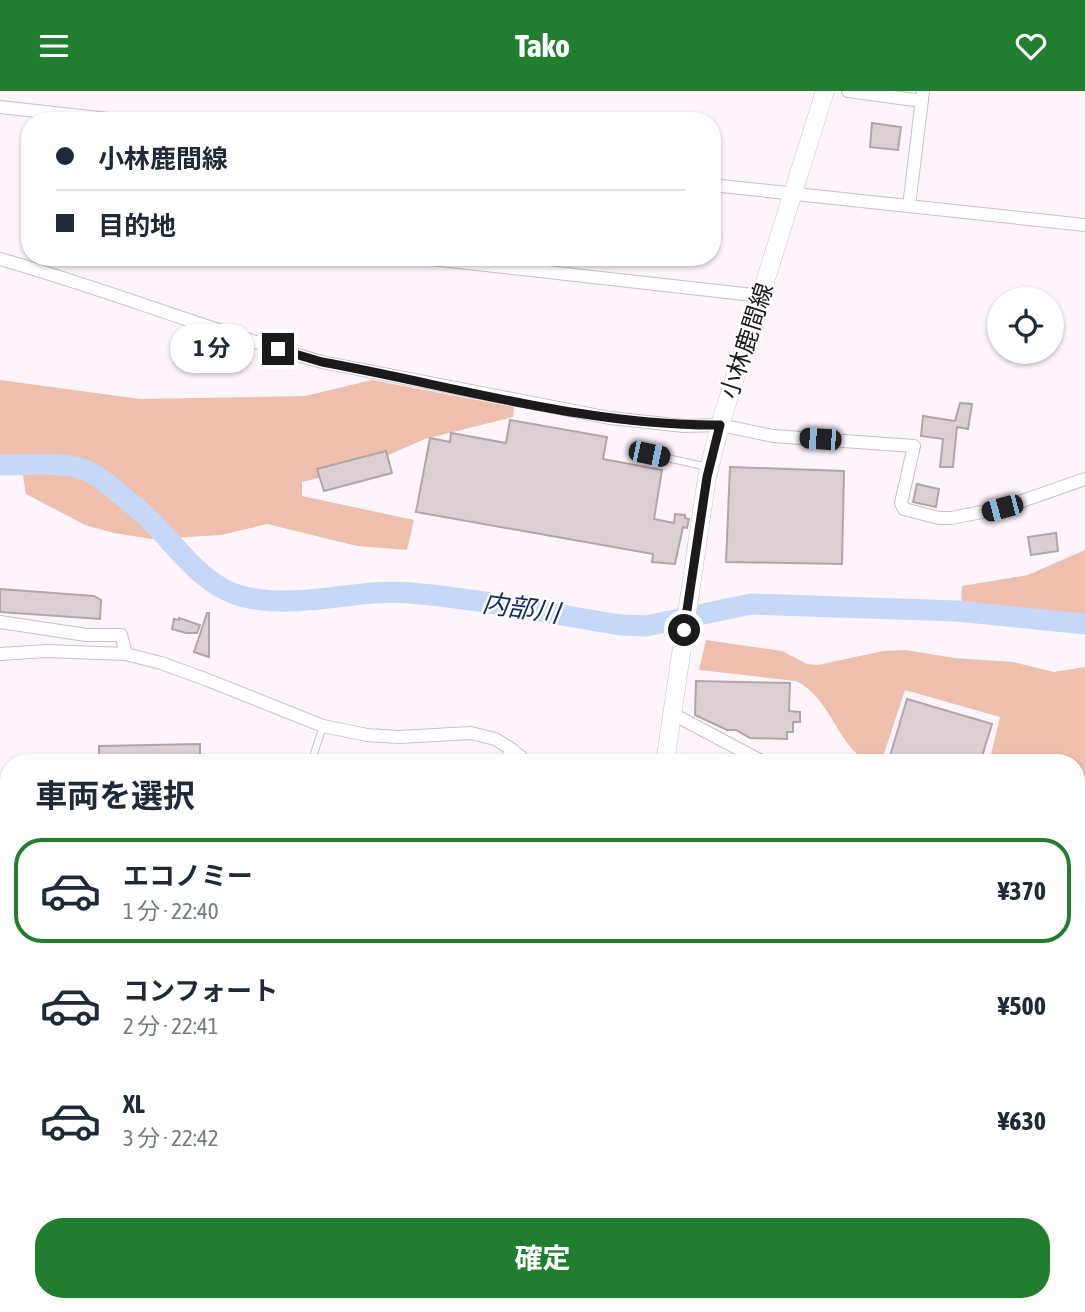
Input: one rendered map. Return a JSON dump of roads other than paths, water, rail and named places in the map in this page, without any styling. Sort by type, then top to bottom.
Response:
[{"type":"main road","name":"小林鹿間線","points":[[665,754],[710,468],[720,425],[825,91]]},
{"type":"street","points":[[848,91],[923,96],[909,206]]},
{"type":"street","points":[[0,107],[45,112]]},
{"type":"street","points":[[721,186],[1085,225]]},
{"type":"street","points":[[0,259],[21,265]]},
{"type":"street","points":[[24,266],[322,362],[610,418],[684,426],[720,425],[773,436],[914,446],[901,503],[904,509],[939,519],[1002,508],[1085,479]]},
{"type":"street","points":[[494,266],[762,296]]},
{"type":"street","points":[[0,622],[86,635],[121,635],[127,654]]},
{"type":"street","points":[[0,654],[46,651],[127,654],[194,674],[323,726],[367,735],[399,737],[471,733],[495,739],[517,754]]},
{"type":"street","points":[[671,713],[748,754]]},
{"type":"street","points":[[510,754],[511,749]]},
{"type":"lane","points":[[649,454],[710,468]]},
{"type":"lane","points":[[314,754],[323,726]]},
{"type":"waterway","name":"内部川","points":[[0,465],[61,465],[91,473],[145,515],[190,563],[214,583],[241,596],[262,600],[410,593],[490,603],[621,625],[646,626],[751,604],[957,611],[1085,624]]}]
